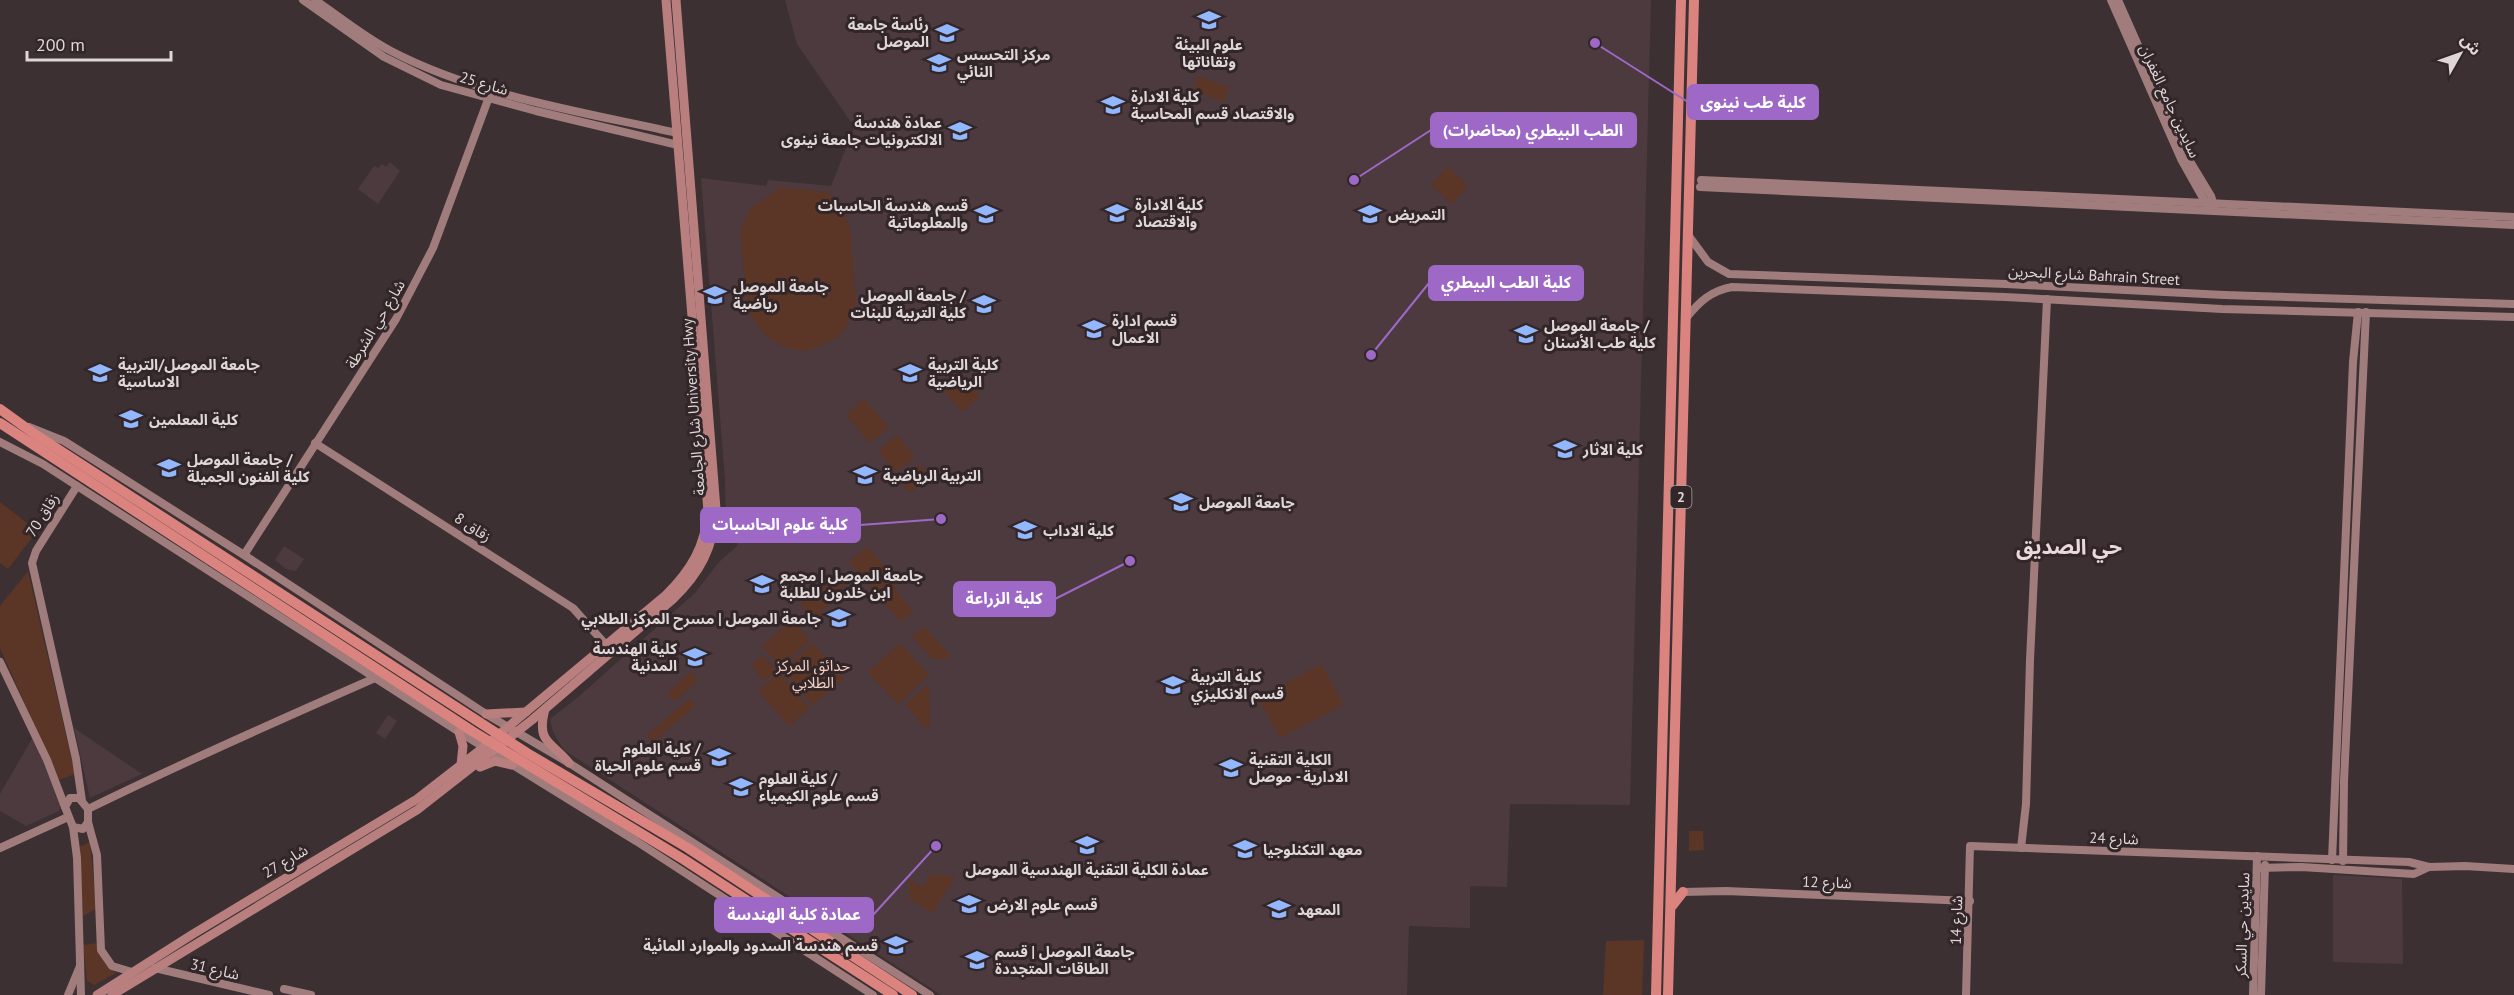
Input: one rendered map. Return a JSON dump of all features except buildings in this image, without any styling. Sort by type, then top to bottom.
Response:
[{"type":"highway","name":"2","points":[[1656,995],[1655,801],[1668,543],[1666,434],[1671,218],[1681,0]]},
{"type":"highway","name":"2","points":[[1668,995],[1678,863],[1680,543],[1690,385],[1687,317],[1689,236],[1694,214],[1699,34],[1694,0]]},
{"type":"highway","points":[[0,409],[482,718],[519,759],[688,848],[912,995]]},
{"type":"highway","points":[[0,423],[45,459],[472,731],[683,859],[749,908],[893,995]]},
{"type":"highway","points":[[1668,543],[1680,543]]},
{"type":"highway","points":[[754,882],[768,900]]},
{"type":"highway","points":[[1675,913],[1683,892]]},
{"type":"main road","name":"شارع الجامعة University Hwy","points":[[488,750],[516,733],[546,709],[673,599],[694,577],[704,562],[711,544],[716,509],[678,145],[666,0]]},
{"type":"main road","name":"شارع الجامعة University Hwy","points":[[488,750],[507,727],[679,582],[691,568],[704,540],[708,512],[701,361],[676,0]]},
{"type":"main road","points":[[546,709],[542,725],[543,736],[551,747],[569,763]]},
{"type":"main road","points":[[482,718],[526,712]]},
{"type":"main road","points":[[459,732],[463,746],[461,765]]},
{"type":"main road","name":"شارع 27","points":[[112,995],[417,799],[461,765],[488,750]]},
{"type":"main road","name":"شارع 27","points":[[97,995],[132,972],[411,814],[458,780],[488,750]]},
{"type":"main road","points":[[458,780],[488,763],[519,759]]},
{"type":"street","name":"شارع 25","points":[[303,0],[384,57],[441,85],[678,145]]},
{"type":"street","name":"شارع 25","points":[[315,0],[391,51],[445,76],[677,133]]},
{"type":"street","name":"سايدين جامع الغفران","points":[[2111,0],[2181,159],[2211,207]]},
{"type":"street","name":"سايدين جامع الغفران","points":[[2118,0],[2211,207]]},
{"type":"street","name":"شارع حي الشرطة","points":[[244,555],[388,333],[433,248],[492,89]]},
{"type":"street","points":[[1701,183],[2329,212],[2514,217]]},
{"type":"street","points":[[2329,212],[2383,220],[2514,225]]},
{"type":"street","name":"شارع البحرين Bahrain Street","points":[[1689,236],[1708,262],[1729,274],[2514,304]]},
{"type":"street","name":"شارع البحرين Bahrain Street","points":[[1687,317],[1704,297],[1720,289],[1732,287],[2047,299],[2188,307],[2514,317]]},
{"type":"street","points":[[2188,293],[2188,307]]},
{"type":"street","points":[[2021,848],[2026,804],[2030,660],[2047,299]]},
{"type":"street","points":[[2332,860],[2353,362],[2362,312]]},
{"type":"street","points":[[2343,861],[2362,312]]},
{"type":"street","points":[[22,424],[64,441],[244,555],[482,718],[507,727],[569,763],[930,995]]},
{"type":"street","points":[[0,441],[45,459],[77,486],[488,750],[519,759]]},
{"type":"street","name":"زقاق 8","points":[[315,443],[573,608],[606,645]]},
{"type":"street","name":"زقاق 70","points":[[77,486],[32,560],[80,781]]},
{"type":"street","points":[[0,662],[58,787],[73,827],[77,858],[81,995]]},
{"type":"street","points":[[2340,674],[2350,675]]},
{"type":"street","points":[[87,809],[192,759],[222,748],[375,678]]},
{"type":"street","points":[[65,807],[80,781]]},
{"type":"street","points":[[80,781],[82,801],[87,809],[97,855],[101,950],[112,966],[132,972]]},
{"type":"street","points":[[58,787],[71,797],[82,801]]},
{"type":"street","points":[[0,848],[68,817]]},
{"type":"street","points":[[73,827],[80,830],[88,822]]},
{"type":"street","name":"شارع 24","points":[[1970,846],[2419,863],[2429,867]]},
{"type":"street","name":"شارع 14","points":[[1966,995],[1970,846]]},
{"type":"street","points":[[2333,846],[2343,846]]},
{"type":"street","name":"سايدين حي السكر","points":[[2253,995],[2262,856]]},
{"type":"street","points":[[2261,868],[2301,867],[2414,874],[2429,867],[2514,869]]},
{"type":"street","name":"سايدين حي السكر","points":[[2261,868],[2261,995]]},
{"type":"street","name":"شارع 12","points":[[1683,892],[1726,891],[1970,902]]},
{"type":"street","points":[[749,908],[873,995]]},
{"type":"street","points":[[68,995],[81,965]]},
{"type":"street","name":"شارع 31","points":[[155,968],[269,995]]},
{"type":"street","points":[[285,989],[311,995]]},
{"type":"shaded area","name":"جامعة الموصل","points":[[785,0],[1651,0],[1630,805],[1510,804],[1507,887],[1470,886],[1470,928],[1409,926],[1407,995],[941,995],[564,750],[553,732],[550,719],[577,698],[695,593],[719,562],[738,545],[726,526],[725,479],[701,178],[766,186],[768,180],[831,186],[856,123],[850,121],[797,44]]},
{"type":"shaded area","points":[[390,162],[400,171],[378,204],[358,189],[374,166],[378,168],[382,164],[386,167]]},
{"type":"shaded area","points":[[284,546],[304,559],[296,571],[286,569],[275,560]]},
{"type":"shaded area","points":[[388,715],[397,721],[385,739],[376,733]]},
{"type":"shaded area","points":[[74,728],[142,774],[90,798]]},
{"type":"shaded area","points":[[33,737],[61,806],[59,811],[26,826],[0,811],[0,794]]},
{"type":"shaded area","points":[[2333,875],[2402,879],[2403,964],[2333,962]]},
{"type":"green space","points":[[1198,76],[1229,87],[1224,102],[1193,91]]},
{"type":"green space","points":[[1448,167],[1468,186],[1452,204],[1431,185]]},
{"type":"green space","points":[[781,187],[827,192],[838,201],[850,228],[856,301],[853,314],[846,328],[837,338],[808,351],[789,349],[774,342],[763,333],[747,311],[740,232],[750,209]]},
{"type":"green space","points":[[964,376],[980,396],[962,412],[944,392]]},
{"type":"green space","points":[[864,399],[889,427],[870,443],[846,415]]},
{"type":"green space","points":[[897,435],[915,457],[896,472],[878,451]]},
{"type":"green space","points":[[919,464],[930,476],[910,493],[900,481]]},
{"type":"green space","points":[[0,502],[37,531],[8,569],[0,563]]},
{"type":"green space","points":[[867,546],[899,584],[894,589],[913,611],[901,622],[849,562]]},
{"type":"green space","points":[[28,571],[75,774],[59,780],[0,648],[0,606]]},
{"type":"green space","name":"حدائق المركز الطلابي","points":[[838,572],[848,583],[841,589],[844,592],[821,611],[824,615],[815,623],[800,605]]},
{"type":"green space","name":"حدائق المركز الطلابي","points":[[792,620],[810,640],[781,667],[762,646]]},
{"type":"green space","points":[[924,626],[950,655],[946,659],[932,659],[912,636]]},
{"type":"green space","name":"حدائق المركز الطلابي","points":[[813,643],[844,678],[813,705],[782,670]]},
{"type":"green space","points":[[900,643],[929,675],[898,704],[868,672]]},
{"type":"green space","name":"حدائق المركز الطلابي","points":[[762,655],[776,670],[764,681],[751,665]]},
{"type":"green space","points":[[1322,664],[1343,705],[1280,738],[1258,698]]},
{"type":"green space","points":[[691,672],[698,681],[674,702],[667,693]]},
{"type":"green space","name":"حدائق المركز الطلابي","points":[[779,672],[810,708],[789,726],[758,691]]},
{"type":"green space","points":[[929,684],[930,727],[925,728],[905,704]]},
{"type":"green space","points":[[689,699],[695,706],[653,742],[647,735]]},
{"type":"green space","points":[[1689,831],[1703,831],[1704,850],[1689,851]]},
{"type":"green space","points":[[90,842],[96,909],[83,916],[79,847]]},
{"type":"green space","points":[[931,874],[955,877],[932,913],[909,898],[909,879],[923,887]]},
{"type":"green space","points":[[1644,940],[1642,995],[1603,995],[1606,941]]},
{"type":"green space","points":[[98,943],[99,952],[116,973],[94,985],[87,981],[83,945]]},
{"type":"place","name":"علوم البيئة وتقاناتها","points":[[1209,20]]},
{"type":"place","name":"رئاسة جامعة الموصل","points":[[947,33]]},
{"type":"place","name":"كلية طب نينوى","points":[[1595,43]]},
{"type":"place","name":"مركز التحسس النائي","points":[[939,63]]},
{"type":"place","name":"كلية الادارة والاقتصاد قسم المحاسبة","points":[[1113,105]]},
{"type":"place","name":"عمادة هندسة الالكترونيات جامعة نينوى","points":[[960,131]]},
{"type":"place","name":"الطب البيطري (محاضرات)","points":[[1354,180]]},
{"type":"place","name":"كلية الادارة والاقتصاد","points":[[1117,213]]},
{"type":"place","name":"قسم هندسة الحاسبات والمعلوماتية","points":[[986,214]]},
{"type":"place","name":"التمريض","points":[[1370,214]]},
{"type":"place","name":"جامعة الموصل رياضية","points":[[715,295]]},
{"type":"place","name":"جامعة الموصل / كلية التربية للبنات","points":[[984,304]]},
{"type":"place","name":"قسم ادارة الاعمال","points":[[1094,329]]},
{"type":"place","name":"جامعة الموصل / كلية طب الأسنان","points":[[1526,334]]},
{"type":"place","name":"كلية الطب البيطري","points":[[1371,355]]},
{"type":"place","name":"جامعة الموصل/التربية الاساسية","points":[[100,373]]},
{"type":"place","name":"كلية التربية الرياضية","points":[[910,373]]},
{"type":"place","name":"كلية المعلمين","points":[[131,419]]},
{"type":"place","name":"كلية الاثار","points":[[1565,449]]},
{"type":"place","name":"جامعة الموصل / كلية الفنون الجميلة","points":[[169,468]]},
{"type":"place","name":"التربية الرياضية","points":[[865,475]]},
{"type":"place","name":"جامعة الموصل","points":[[1181,502]]},
{"type":"place","name":"كلية علوم الحاسبات","points":[[941,519]]},
{"type":"place","name":"كلية الاداب","points":[[1025,530]]},
{"type":"place","name":"كلية الزراعة","points":[[1130,561]]},
{"type":"place","name":"جامعة الموصل | مجمع ابن خلدون للطلبة","points":[[762,584]]},
{"type":"place","name":"جامعة الموصل | مسرح المركز الطلابي","points":[[839,618]]},
{"type":"place","name":"كلية الهندسة المدنية","points":[[695,657]]},
{"type":"place","name":"كلية التربية قسم الانكليزي","points":[[1173,685]]},
{"type":"place","name":"كلية العلوم / قسم علوم الحياة","points":[[719,757]]},
{"type":"place","name":"الكلية التقنية الادارية - موصل","points":[[1231,768]]},
{"type":"place","name":"كلية العلوم / قسم علوم الكيمياء","points":[[741,787]]},
{"type":"place","name":"عمادة الكلية التقنية الهندسية الموصل","points":[[1087,845]]},
{"type":"place","name":"عمادة كلية الهندسة","points":[[936,846]]},
{"type":"place","name":"معهد التكنلوجيا","points":[[1245,849]]},
{"type":"place","name":"قسم علوم الارض","points":[[969,904]]},
{"type":"place","name":"المعهد","points":[[1279,909]]},
{"type":"place","name":"قسم هندسة السدود والموارد المائية","points":[[896,945]]},
{"type":"place","name":"جامعة الموصل | قسم الطاقات المتجددة","points":[[977,960]]},
{"type":"district","name":"حي الصديق","points":[[2069,546]]}]
